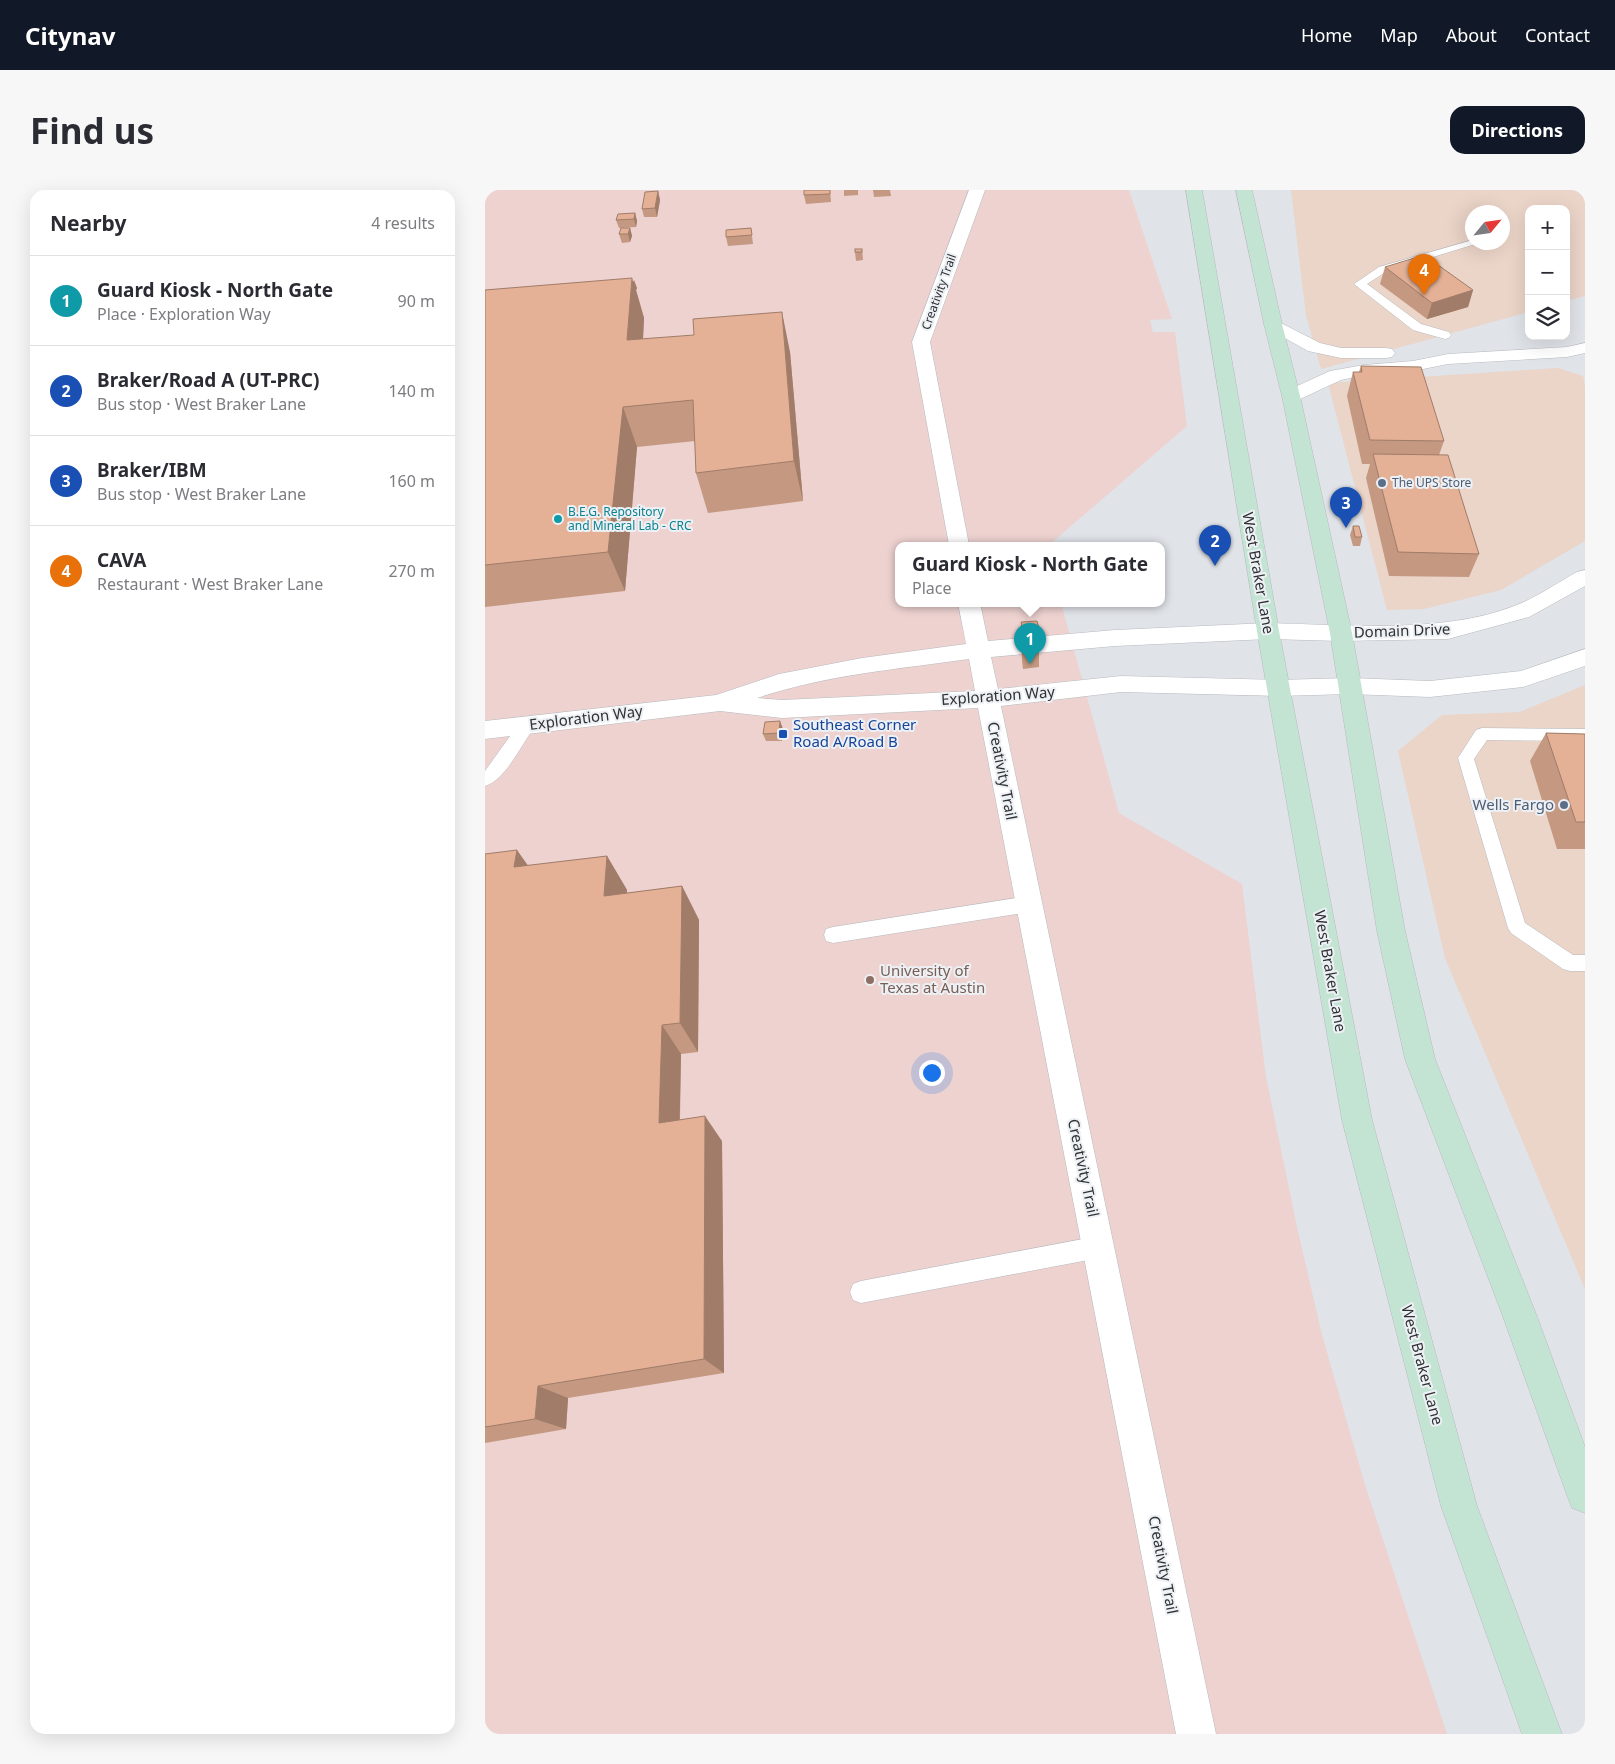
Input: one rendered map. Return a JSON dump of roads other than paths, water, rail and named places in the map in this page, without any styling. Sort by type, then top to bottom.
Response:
[{"type":"main road","name":"West Braker Lane","points":[[1194,190],[1268,631],[1357,1120],[1459,1506],[1542,1734]]},
{"type":"main road","points":[[1244,190],[1273,324],[1291,396],[1341,633],[1391,931],[1420,1059],[1519,1314],[1585,1495]]},
{"type":"street","name":"Creativity Trail","points":[[958,542],[921,342],[977,190]]},
{"type":"street","points":[[1273,324],[1314,347],[1341,353],[1407,353],[1447,359]]},
{"type":"street","points":[[1291,396],[1337,375],[1413,366],[1447,359],[1540,354],[1585,348]]},
{"type":"street","points":[[1540,354],[1585,362]]},
{"type":"street","name":"Domain Drive","points":[[1268,631],[1341,633],[1449,631],[1521,612],[1585,577]]},
{"type":"street","name":"Creativity Trail","points":[[970,607],[1196,1734]]},
{"type":"street","name":"Exploration Way","points":[[485,730],[717,703],[779,682],[862,666],[978,650],[1098,640],[1268,631]]},
{"type":"street","points":[[1278,688],[1350,686],[1430,689],[1523,679],[1585,658]]},
{"type":"street","name":"Exploration Way","points":[[717,703],[782,709],[987,699],[1121,684],[1278,688]]},
{"type":"lane","points":[[1445,335],[1417,327],[1360,284],[1383,269],[1465,245]]},
{"type":"lane","points":[[485,780],[495,772],[527,726]]},
{"type":"lane","points":[[1585,735],[1482,734],[1466,758],[1517,928],[1571,963],[1585,963]]},
{"type":"lane","points":[[833,935],[1029,904]]},
{"type":"lane","points":[[861,1292],[1099,1246]]},
{"type":"place","name":"CAVA","points":[[1424,295]]},
{"type":"place","name":"The UPS Store","points":[[1382,483]]},
{"type":"place","name":"B.E.G. Repository and Mineral Lab - CRC","points":[[558,519]]},
{"type":"place","name":"Braker/IBM","points":[[1346,528]]},
{"type":"place","name":"Braker/Road A (UT-PRC)","points":[[1215,566]]},
{"type":"place","name":"Guard Kiosk - North Gate","points":[[1030,664]]},
{"type":"place","name":"Southeast Corner Road A/Road B","points":[[783,734]]},
{"type":"place","name":"Wells Fargo","points":[[1564,805]]},
{"type":"place","name":"University of Texas at Austin","points":[[870,980]]}]
